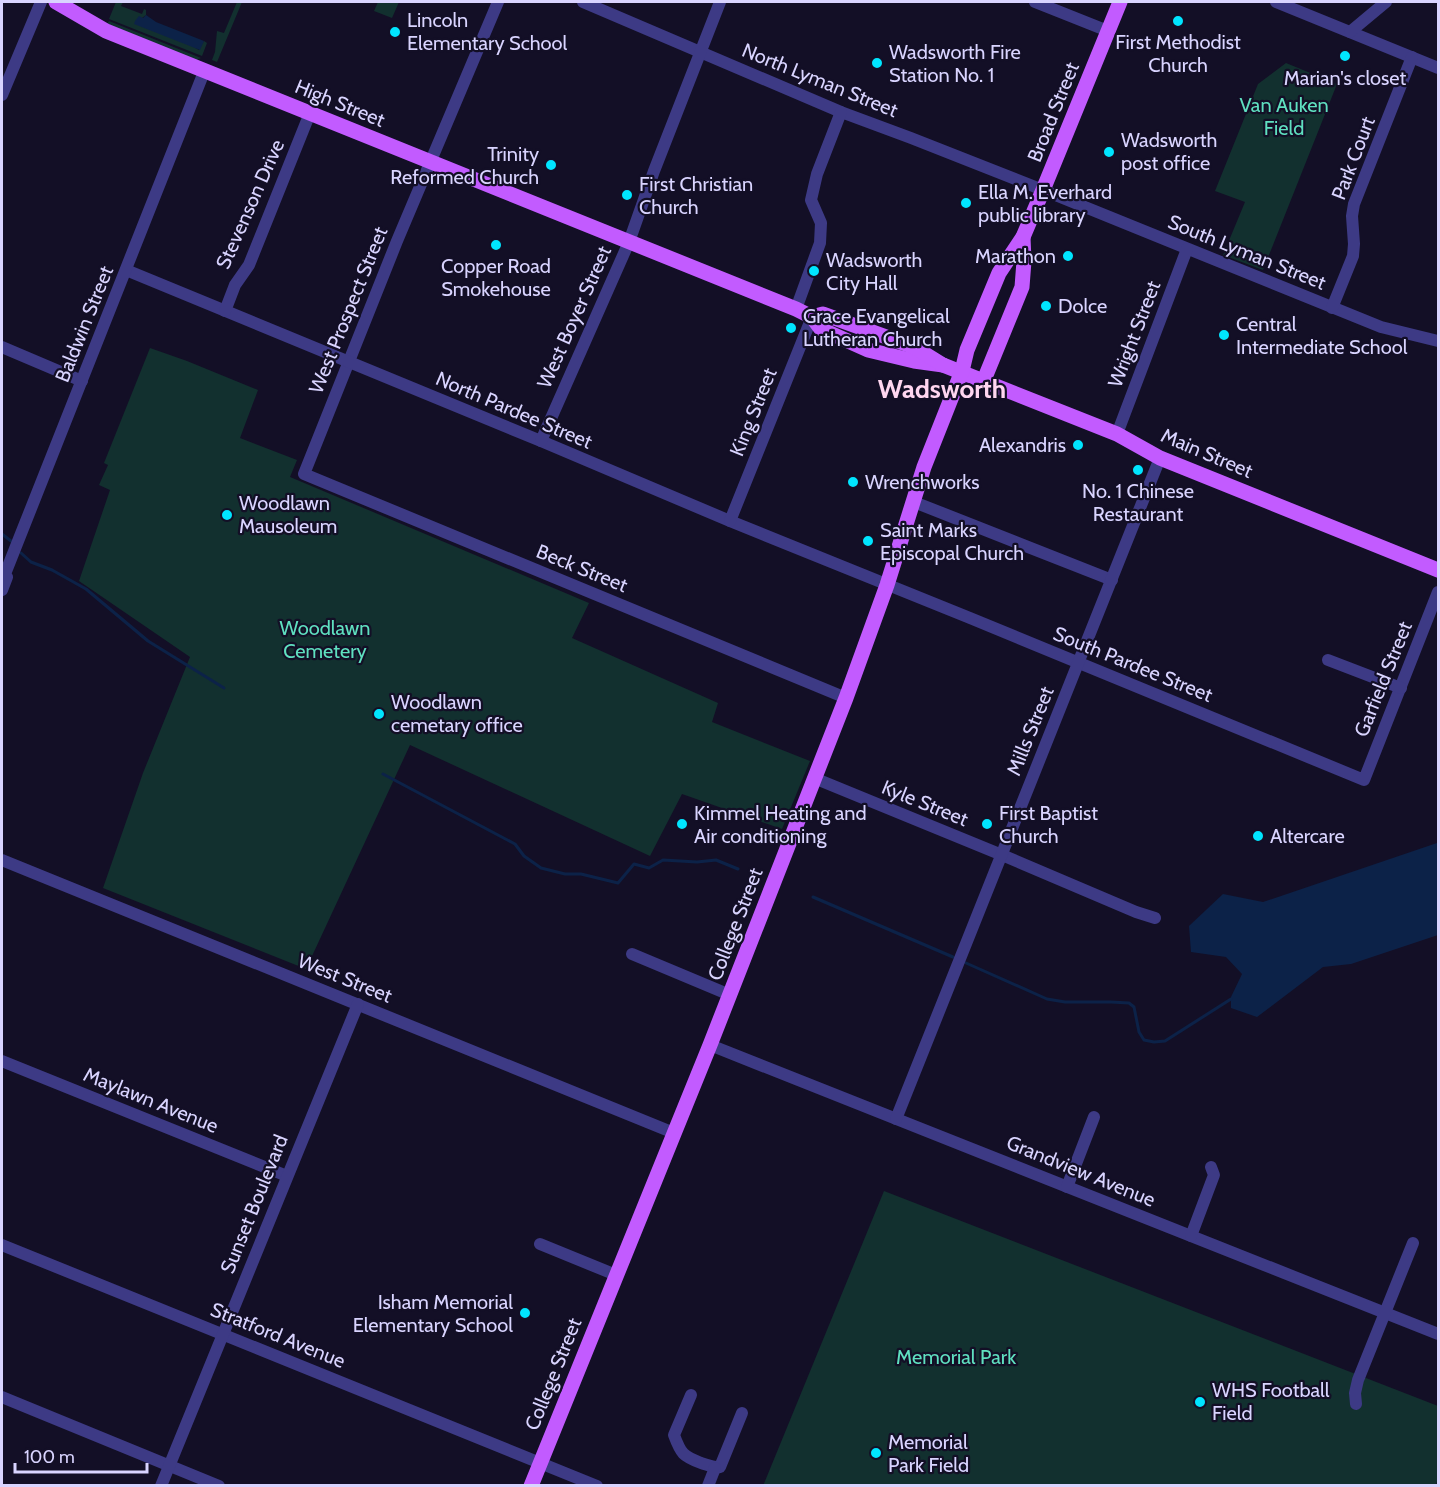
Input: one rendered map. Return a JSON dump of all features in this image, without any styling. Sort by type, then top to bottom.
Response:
[{"type":"main road","name":"High Street","points":[[56,2],[106,32],[796,309],[812,317],[821,329],[868,350],[914,361],[943,364],[962,371]]},
{"type":"main road","name":"Broad Street","points":[[962,371],[967,350],[1004,264],[1023,237],[1044,190],[1120,2]]},
{"type":"main road","name":"Broad Street","points":[[984,380],[1022,287],[1023,237]]},
{"type":"main road","points":[[1004,264],[1015,263],[1023,270]]},
{"type":"main road","name":"Main Street","points":[[962,371],[1118,434],[1160,458],[1438,570]]},
{"type":"main road","name":"College Street","points":[[531,1485],[710,1045],[846,698],[887,585],[924,467],[962,371]]},
{"type":"street","points":[[2,95],[41,2]]},
{"type":"street","name":"West Prospect Street","points":[[304,474],[348,361],[498,2]]},
{"type":"street","name":"North Lyman Street","points":[[583,2],[841,112],[1044,190]]},
{"type":"street","name":"West Boyer Street","points":[[541,441],[629,242],[720,2]]},
{"type":"street","points":[[1035,2],[1108,31]]},
{"type":"street","points":[[1276,2],[1438,68]]},
{"type":"street","points":[[1350,32],[1386,2]]},
{"type":"street","name":"Park Court","points":[[1332,308],[1353,256],[1354,204],[1412,57]]},
{"type":"street","name":"Baldwin Street","points":[[2,590],[5,574],[204,72]]},
{"type":"street","points":[[796,309],[820,243],[821,223],[811,200],[817,174],[841,112]]},
{"type":"street","name":"Stevenson Drive","points":[[225,311],[235,285],[249,265],[310,113]]},
{"type":"street","name":"South Lyman Street","points":[[1044,190],[1381,327],[1438,341]]},
{"type":"street","name":"Wright Street","points":[[1118,434],[1187,249]]},
{"type":"street","name":"North Pardee Street","points":[[126,270],[887,585]]},
{"type":"street","name":"King Street","points":[[730,521],[812,317]]},
{"type":"street","points":[[2,347],[82,381]]},
{"type":"street","name":"Mills Street","points":[[896,1119],[1160,458]]},
{"type":"street","name":"Beck Street","points":[[304,474],[846,698]]},
{"type":"street","points":[[914,502],[1112,580]]},
{"type":"street","name":"South Pardee Street","points":[[887,585],[1364,780]]},
{"type":"street","name":"Garfield Street","points":[[1364,780],[1438,592]]},
{"type":"street","points":[[1328,660],[1401,688]]},
{"type":"street","name":"Kyle Street","points":[[814,778],[1155,918]]},
{"type":"street","name":"West Street","points":[[2,860],[674,1133]]},
{"type":"street","points":[[632,954],[730,995]]},
{"type":"street","name":"Sunset Boulevard","points":[[161,1485],[357,1004]]},
{"type":"street","name":"Grandview Avenue","points":[[710,1045],[1438,1334]]},
{"type":"street","name":"Maylawn Avenue","points":[[2,1061],[287,1176]]},
{"type":"street","points":[[1067,1187],[1094,1117]]},
{"type":"street","points":[[1191,1236],[1214,1174],[1211,1167]]},
{"type":"street","points":[[1356,1404],[1355,1393],[1358,1380],[1413,1243]]},
{"type":"street","points":[[540,1244],[616,1275]]},
{"type":"street","name":"Stratford Avenue","points":[[2,1245],[597,1485]]},
{"type":"street","points":[[691,1395],[674,1435],[679,1448],[686,1457],[715,1468],[720,1467],[742,1413]]},
{"type":"street","points":[[2,1397],[219,1485]]},
{"type":"street","points":[[708,1485],[715,1468]]},
{"type":"green space","points":[[116,2],[123,2],[121,6],[142,14],[144,9],[146,10],[146,15],[142,18],[199,50],[204,41],[207,43],[202,56],[109,19]]},
{"type":"green space","points":[[237,2],[242,2],[217,62],[212,60],[217,31],[224,33]]},
{"type":"green space","points":[[378,2],[399,2],[392,18],[374,11]]},
{"type":"green space","points":[[109,21],[201,58],[196,60],[107,24]]},
{"type":"green space","name":"Van Auken Field","points":[[1286,63],[1337,84],[1263,270],[1223,255],[1245,202],[1215,191],[1258,84]]},
{"type":"green space","name":"Woodlawn Cemetery","points":[[150,348],[258,390],[240,438],[297,460],[290,477],[589,603],[572,638],[718,703],[712,722],[810,761],[782,829],[682,794],[650,856],[410,745],[306,969],[103,888],[143,773],[190,657],[79,581],[110,490],[99,485],[108,465],[104,463]]},
{"type":"green space","name":"Memorial Park","points":[[884,1191],[1438,1406],[1438,1478],[1436,1485],[763,1486]]},
{"type":"water","points":[[146,15],[156,22],[204,41],[200,50],[134,24],[139,16],[143,18]]},
{"type":"water","points":[[1437,843],[1438,935],[1351,964],[1323,967],[1257,1017],[1231,1008],[1231,997],[1242,974],[1226,957],[1191,952],[1189,926],[1223,894],[1263,902]]},
{"type":"waterway","points":[[2,534],[11,541]]},
{"type":"waterway","points":[[21,553],[31,562],[52,570],[86,589],[148,641],[224,688]]},
{"type":"waterway","points":[[383,774],[515,844],[524,856],[541,868],[618,883],[634,864],[649,868],[663,860],[697,862],[716,860],[738,869]]},
{"type":"waterway","points":[[813,897],[953,957]]},
{"type":"waterway","points":[[966,963],[1047,999],[1065,1002],[1129,1003],[1134,1007],[1139,1032],[1144,1040],[1154,1042],[1165,1041],[1231,999]]},
{"type":"place","name":"First Methodist Church","points":[[1178,21]]},
{"type":"place","name":"Lincoln Elementary School","points":[[395,32]]},
{"type":"place","name":"Marian's closet","points":[[1345,56]]},
{"type":"place","name":"Wadsworth Fire Station No. 1","points":[[877,63]]},
{"type":"place","name":"Wadsworth post office","points":[[1109,152]]},
{"type":"place","name":"Trinity Reformed Church","points":[[551,165]]},
{"type":"place","name":"First Christian Church","points":[[627,195]]},
{"type":"place","name":"Ella M. Everhard public library","points":[[966,203]]},
{"type":"place","name":"Copper Road Smokehouse","points":[[496,245]]},
{"type":"place","name":"Marathon","points":[[1068,256]]},
{"type":"place","name":"Wadsworth City Hall","points":[[814,271]]},
{"type":"place","name":"Dolce","points":[[1046,306]]},
{"type":"place","name":"Grace Evangelical Lutheran Church","points":[[791,328]]},
{"type":"place","name":"Central Intermediate School","points":[[1224,335]]},
{"type":"place","name":"Alexandris","points":[[1078,445]]},
{"type":"place","name":"No. 1 Chinese Restaurant","points":[[1138,470]]},
{"type":"place","name":"Wrenchworks","points":[[853,482]]},
{"type":"place","name":"Woodlawn Mausoleum","points":[[227,515]]},
{"type":"place","name":"Saint Marks Episcopal Church","points":[[868,541]]},
{"type":"place","name":"Woodlawn cemetary office","points":[[379,714]]},
{"type":"place","name":"Kimmel Heating and Air conditioning","points":[[682,824]]},
{"type":"place","name":"First Baptist Church","points":[[987,824]]},
{"type":"place","name":"Altercare","points":[[1258,836]]},
{"type":"place","name":"Isham Memorial Elementary School","points":[[525,1313]]},
{"type":"place","name":"WHS Football Field","points":[[1200,1402]]},
{"type":"place","name":"Memorial Park Field","points":[[876,1453]]},
{"type":"district","name":"Wadsworth","points":[[942,389]]}]
